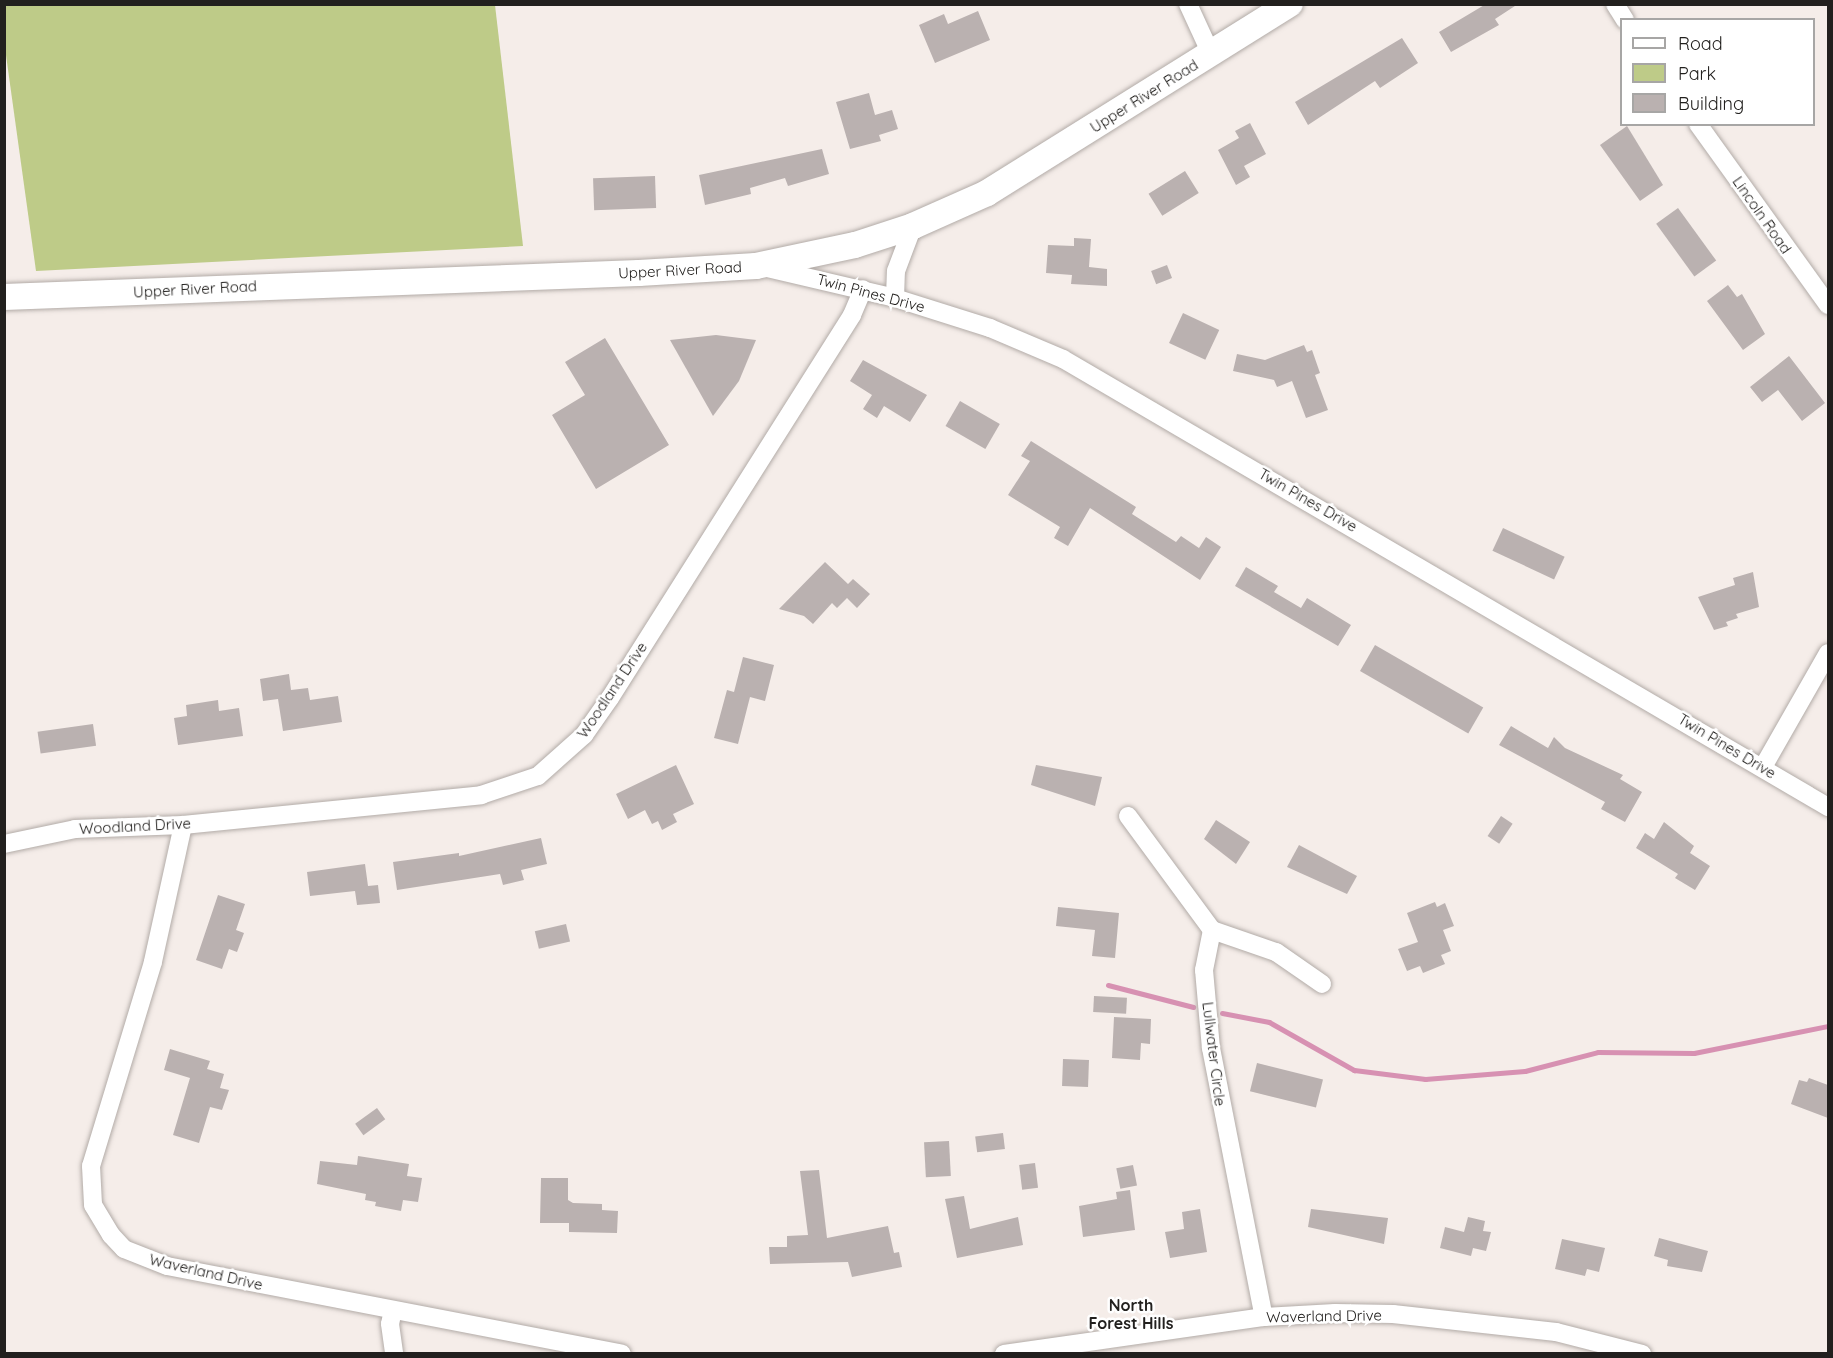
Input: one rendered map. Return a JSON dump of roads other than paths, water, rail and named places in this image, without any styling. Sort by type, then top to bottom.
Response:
[{"type":"street","points":[[1188,4],[1211,54]]},
{"type":"street","name":"Upper River Road","points":[[4,297],[756,266],[855,245],[913,226],[987,193],[1290,4]]},
{"type":"street","points":[[1615,4],[1624,18]]},
{"type":"street","name":"Lincoln Road","points":[[1699,126],[1828,305]]},
{"type":"street","points":[[895,298],[896,271],[913,226]]},
{"type":"street","name":"Twin Pines Drive","points":[[756,266],[895,298],[990,328],[1063,359],[1828,807]]},
{"type":"street","name":"Woodland Drive","points":[[4,844],[75,829],[183,825],[481,795],[521,785],[558,762],[610,698],[852,315],[863,289]]},
{"type":"street","points":[[1763,767],[1828,653]]},
{"type":"street","points":[[1128,816],[1212,930],[1276,952],[1322,984]]},
{"type":"street","name":"Waverland Drive","points":[[183,825],[153,962],[91,1166],[89,1189],[98,1217],[124,1249],[167,1266],[622,1353]]},
{"type":"street","name":"Lullwater Circle","points":[[1212,930],[1204,970],[1210,1048],[1264,1317]]},
{"type":"street","points":[[393,1310],[390,1324],[394,1353]]},
{"type":"street","name":"Waverland Drive","points":[[1004,1353],[1264,1317],[1394,1314],[1556,1332],[1642,1353]]},
{"type":"waterway","points":[[1108,985],[1193,1007]]},
{"type":"waterway","points":[[1222,1013],[1269,1022],[1354,1070],[1425,1079],[1525,1071],[1598,1052],[1694,1053],[1828,1026]]},
{"type":"district","name":"North Forest Hills","points":[[1131,1314]]}]
